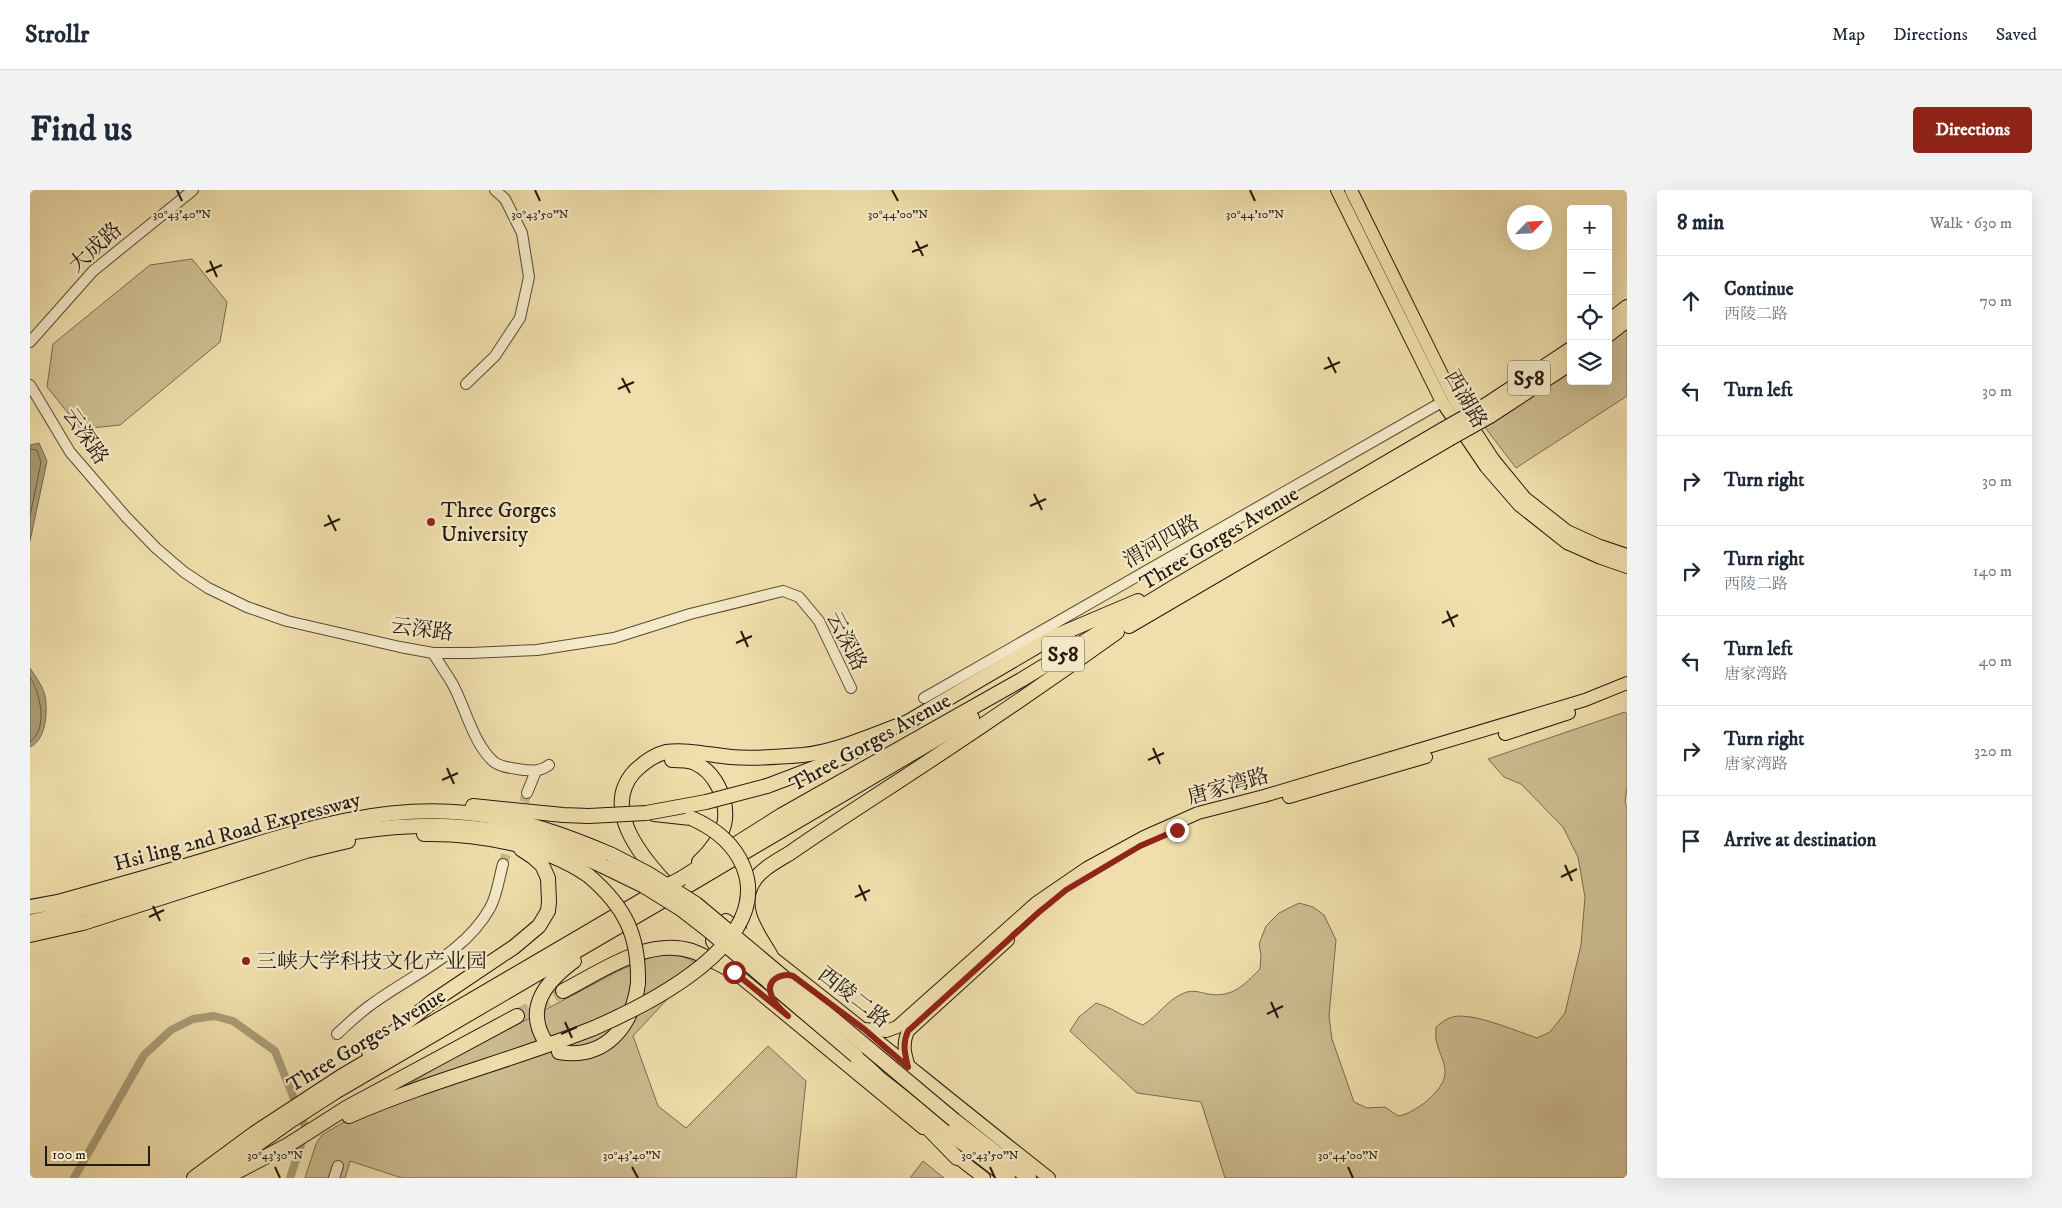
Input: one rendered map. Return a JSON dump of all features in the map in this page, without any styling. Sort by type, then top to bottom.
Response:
[{"type":"highway","points":[[1612,319],[1627,307]]},
{"type":"highway","points":[[1612,332],[1627,320]]},
{"type":"highway","name":"Three Gorges Avenue","points":[[1488,411],[1567,352]]},
{"type":"highway","name":"Three Gorges Avenue","points":[[685,881],[782,815],[1021,680],[1174,587],[1567,365]]},
{"type":"highway","name":"Three Gorges Avenue","points":[[333,1088],[342,1076],[1117,632],[1446,434]]},
{"type":"highway","points":[[412,812],[430,806],[454,804],[563,815],[589,816],[646,813],[706,802],[767,786],[846,756],[1051,638],[1174,587]]},
{"type":"highway","points":[[771,956],[754,927],[746,901],[752,882],[763,871],[1036,690],[1117,632]]},
{"type":"highway","points":[[734,972],[704,927],[638,849],[626,826],[621,803],[625,787],[632,774],[642,764],[666,752],[762,758],[814,753],[908,722]]},
{"type":"highway","points":[[685,881],[719,835],[725,820],[724,800],[717,784],[704,768],[684,760],[666,760],[650,766],[637,778],[628,805],[630,821],[638,840],[650,858],[750,940]]},
{"type":"highway","name":"Hsi ling 2nd Road Expressway","points":[[30,907],[58,902],[319,826],[378,813],[467,813],[548,829],[612,855],[647,873],[696,904],[954,1120],[1029,1178]]},
{"type":"highway","points":[[309,1133],[419,1088],[522,1055],[594,1028],[646,1004],[667,991],[728,940],[740,924],[748,898],[748,885],[740,860],[722,836],[708,826],[691,818],[646,813]]},
{"type":"highway","name":"Hsi ling 2nd Road Expressway","points":[[30,922],[97,906],[185,876],[302,841],[350,832],[417,825],[450,826],[496,831],[530,838],[558,847],[603,866],[644,886],[681,909],[856,1056],[880,1079],[1008,1178]]},
{"type":"highway","points":[[30,934],[83,923],[306,851],[352,840],[427,834],[499,842],[543,852],[568,863],[589,876],[614,901],[629,925],[637,953],[638,983],[634,1005],[629,1018],[615,1036],[595,1048],[581,1052],[559,1052]]},
{"type":"highway","points":[[342,1076],[386,1037],[432,1002],[522,941],[544,918],[548,911],[550,892],[548,878],[542,865],[533,856],[519,848],[499,842]]},
{"type":"highway","name":"Three Gorges Avenue","points":[[194,1178],[333,1088],[402,1052],[641,914],[666,892]]},
{"type":"highway","points":[[545,1041],[539,1031],[537,1011],[541,995],[551,980],[584,953],[641,914]]},
{"type":"highway","points":[[563,992],[625,959],[656,948],[673,948],[692,952],[734,972]]},
{"type":"highway","points":[[225,1178],[288,1146],[348,1108],[516,1016]]},
{"type":"highway","points":[[880,1079],[957,1158]]},
{"type":"highway","name":"Three Gorges Avenue","points":[[210,1178],[288,1116]]},
{"type":"highway","points":[[999,1156],[1041,1178]]},
{"type":"main road","name":"西湖路","points":[[1337,190],[1442,402],[1475,452],[1519,505],[1567,543],[1627,567]]},
{"type":"main road","name":"西湖路","points":[[1350,190],[1453,398],[1493,459],[1525,498],[1567,531],[1600,546],[1627,555]]},
{"type":"main road","name":"唐家湾路","points":[[864,1029],[886,1031],[897,1027],[1036,903],[1066,881],[1106,856],[1158,830],[1198,813],[1273,793],[1585,700],[1627,683]]},
{"type":"main road","name":"唐家湾路","points":[[908,1067],[904,1050],[908,1031],[1066,890],[1140,846],[1210,818],[1328,787],[1531,726],[1602,702],[1627,691]]},
{"type":"main road","name":"西陵二路","points":[[750,940],[1049,1178]]},
{"type":"main road","points":[[734,972],[957,1158],[984,1178]]},
{"type":"main road","points":[[788,1016],[770,993],[770,986],[778,976],[784,974],[793,976],[802,982]]},
{"type":"street","name":"大成路","points":[[30,342],[93,271],[193,190]]},
{"type":"street","points":[[466,384],[495,356],[520,318],[529,277],[522,233],[505,200],[495,190]]},
{"type":"street","name":"云深路","points":[[30,385],[70,452],[156,548],[200,582],[247,607],[287,621],[433,653],[537,650],[614,638],[690,614],[783,591],[799,598],[819,621],[851,688]]},
{"type":"street","name":"渭河四路","points":[[924,698],[1442,402]]},
{"type":"street","points":[[433,653],[452,683],[471,726],[486,753],[500,766],[536,771],[543,770],[549,765]]},
{"type":"street","points":[[527,793],[536,771]]},
{"type":"street","points":[[336,1034],[373,1003],[423,972],[455,949],[476,927],[491,907],[503,864]]},
{"type":"street","points":[[334,1178],[338,1166]]},
{"type":"shaded area","points":[[192,259],[227,302],[220,342],[120,425],[81,429],[47,387],[53,344],[150,265]]},
{"type":"shaded area","points":[[1627,328],[1627,396],[1516,468],[1484,426],[1567,371],[1567,385],[1612,385],[1612,339]]},
{"type":"shaded area","points":[[1625,712],[1627,714],[1627,787],[1625,802],[1627,807],[1627,1178],[1225,1178],[1201,1102],[1137,1093],[1070,1031],[1079,1017],[1096,1003],[1143,1025],[1176,997],[1185,992],[1195,991],[1217,995],[1237,989],[1260,969],[1261,955],[1259,944],[1266,926],[1279,913],[1299,903],[1313,907],[1324,915],[1336,940],[1329,1016],[1332,1039],[1354,1102],[1367,1108],[1385,1107],[1398,1116],[1412,1111],[1427,1101],[1443,1081],[1445,1074],[1436,1039],[1436,1027],[1450,1018],[1460,1016],[1478,1018],[1537,1038],[1550,1032],[1565,1013],[1581,945],[1585,897],[1578,857],[1563,827],[1521,784],[1504,777],[1488,759]]},
{"type":"shaded area","points":[[657,954],[679,956],[699,965],[633,1036],[658,1106],[686,1128],[768,1046],[806,1081],[796,1178],[402,1178],[350,1161],[345,1178],[305,1178],[316,1144],[322,1135],[434,1069],[618,971]]},
{"type":"shaded area","points":[[923,1161],[944,1178],[910,1178]]},
{"type":"water","points":[[39,443],[47,461],[30,541],[30,445]]},
{"type":"water","points":[[30,668],[44,692],[46,717],[40,738],[30,747]]},
{"type":"waterway","points":[[74,1178],[144,1055],[171,1030],[193,1019],[214,1016],[233,1021],[275,1051],[306,1129],[290,1178]]},
{"type":"tunnel","points":[[519,816],[527,793]]},
{"type":"tunnel","points":[[503,864],[512,836]]},
{"type":"tunnel","points":[[517,1016],[563,991]]},
{"type":"place","name":"Three Gorges University","points":[[431,522]]},
{"type":"place","name":"三峡大学科技文化产业园","points":[[246,961]]},
{"type":"route","points":[[734,972],[788,1016],[770,993],[770,986],[778,976],[784,974],[793,976],[864,1029],[908,1067],[904,1050],[908,1031],[1038,913],[1066,890],[1098,870],[1140,846],[1177,830]]}]
